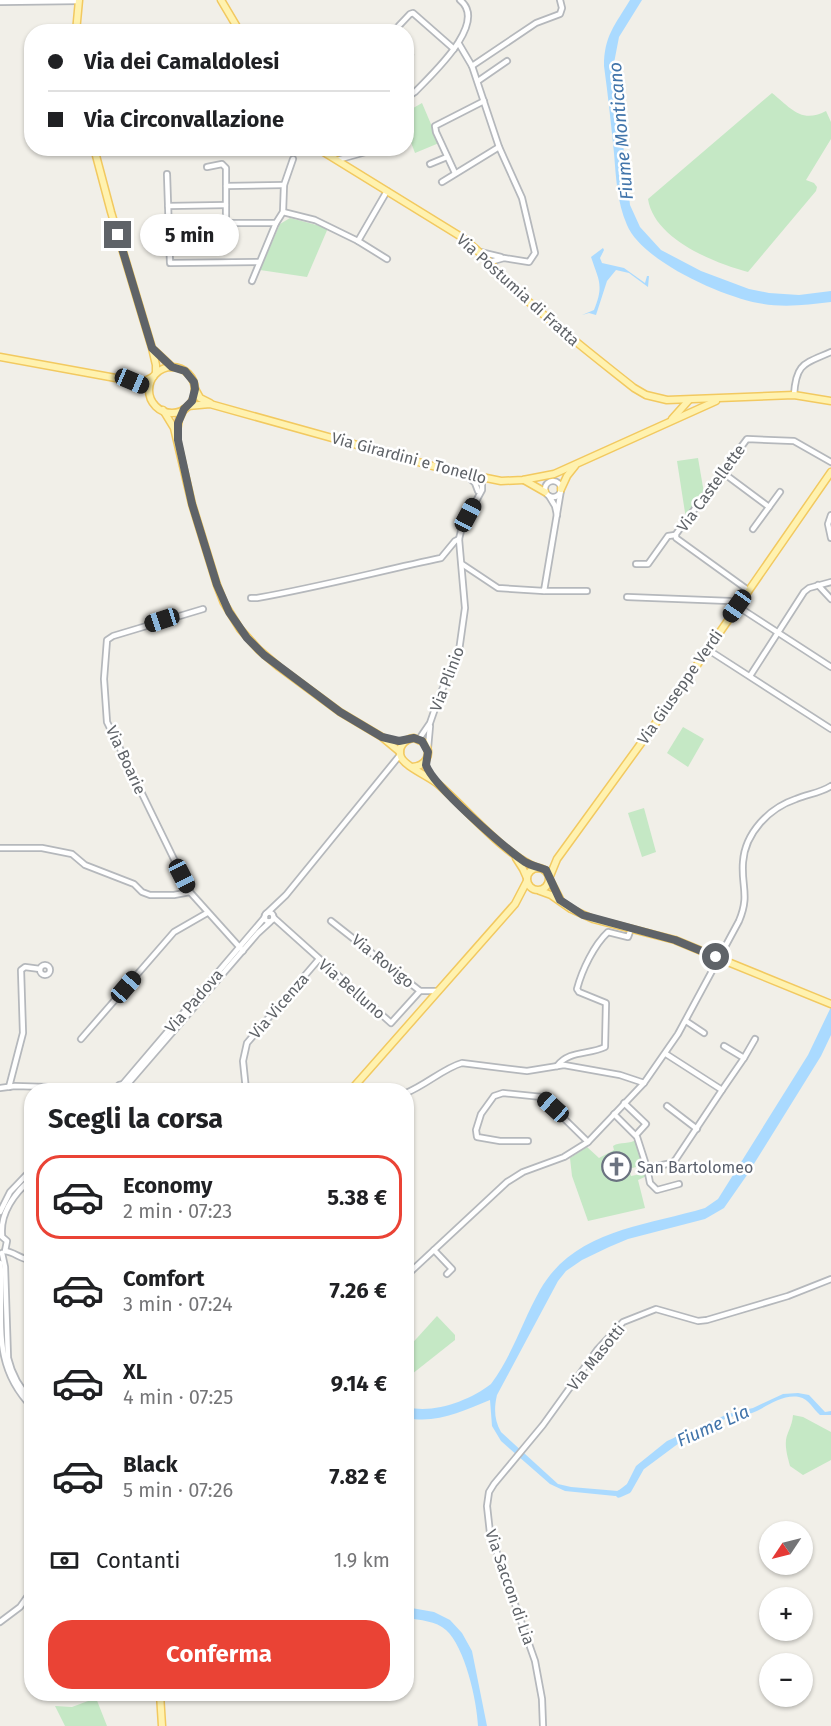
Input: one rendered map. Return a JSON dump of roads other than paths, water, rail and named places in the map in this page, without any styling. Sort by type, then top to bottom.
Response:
[{"type":"main road","points":[[221,0],[235,24]]},
{"type":"main road","points":[[77,24],[79,1]]},
{"type":"main road","points":[[96,156],[156,365],[150,394]]},
{"type":"main road","name":"Via Postumia di Fratta","points":[[327,156],[463,238],[560,330],[624,381],[646,395],[667,400],[794,395],[831,401]]},
{"type":"main road","points":[[152,348],[172,367]]},
{"type":"main road","points":[[0,357],[143,382],[161,370],[179,368],[190,376],[195,389],[192,401],[186,407],[178,423],[178,440]]},
{"type":"main road","points":[[132,381],[144,387],[172,423],[192,504],[217,585],[224,603],[240,629],[279,667],[340,712],[382,737],[400,753],[409,765],[437,784],[510,851],[529,864],[546,870],[560,900]]},
{"type":"main road","name":"Via Girardini e Tonello","points":[[195,389],[200,398],[210,404],[466,474],[496,480],[523,480],[554,474],[673,417],[725,398]]},
{"type":"main road","points":[[688,412],[693,405],[689,399]]},
{"type":"main road","name":"Via Girardini e Tonello","points":[[673,417],[689,399]]},
{"type":"main road","points":[[667,400],[675,406],[673,417]]},
{"type":"main road","name":"Via Girardini e Tonello","points":[[186,407],[210,404]]},
{"type":"main road","points":[[163,410],[174,412],[186,407]]},
{"type":"main road","points":[[561,489],[567,476],[577,464]]},
{"type":"main road","name":"Via Giuseppe Verdi","points":[[550,878],[555,862],[831,472]]},
{"type":"main road","points":[[523,480],[547,494]]},
{"type":"main road","points":[[382,737],[405,741],[414,738],[425,743],[428,750],[425,761],[428,771],[437,784]]},
{"type":"main road","points":[[400,753],[405,741]]},
{"type":"main road","points":[[409,765],[417,766],[425,761]]},
{"type":"main road","name":"Via Giuseppe Verdi","points":[[539,867],[550,862],[569,843]]},
{"type":"main road","points":[[510,851],[521,865],[530,887],[560,900],[583,915],[631,930],[675,940],[831,1004]]},
{"type":"main road","points":[[357,1083],[515,904],[531,870],[539,867]]},
{"type":"main road","points":[[515,904],[548,886],[550,878]]},
{"type":"main road","points":[[160,1701],[162,1726]]},
{"type":"street","points":[[414,93],[459,44],[469,12],[460,0]]},
{"type":"street","points":[[472,66],[536,23],[560,14],[562,8],[560,0]]},
{"type":"street","points":[[0,2],[79,1]]},
{"type":"street","points":[[401,24],[410,14],[415,13],[454,49]]},
{"type":"street","points":[[459,44],[472,66],[499,147],[522,198],[535,253],[529,262],[480,252]]},
{"type":"street","points":[[478,81],[507,61]]},
{"type":"street","points":[[455,173],[435,126],[484,100]]},
{"type":"street","points":[[442,182],[499,147]]},
{"type":"street","points":[[334,161],[352,156]]},
{"type":"street","points":[[430,164],[447,157]]},
{"type":"street","points":[[252,281],[276,223],[283,212],[284,185],[293,159]]},
{"type":"street","points":[[168,242],[224,242],[226,240],[226,168],[224,165],[207,167]]},
{"type":"street","points":[[167,174],[170,263],[259,262]]},
{"type":"street","points":[[226,186],[284,185]]},
{"type":"street","points":[[358,241],[387,191]]},
{"type":"street","points":[[168,206],[226,205]]},
{"type":"street","points":[[283,212],[315,220],[358,241],[387,259]]},
{"type":"street","points":[[226,223],[276,223]]},
{"type":"street","points":[[490,262],[504,258]]},
{"type":"street","points":[[794,395],[797,371],[831,352]]},
{"type":"street","name":"Via Castellette","points":[[748,590],[675,536],[747,440],[794,441],[831,462]]},
{"type":"street","points":[[722,472],[769,507]]},
{"type":"street","points":[[466,474],[475,483],[479,492],[496,480]]},
{"type":"street","name":"Via Plinio","points":[[428,750],[430,723],[439,697],[457,661],[462,641],[465,608],[459,539],[462,527],[479,492],[482,478]]},
{"type":"street","points":[[544,591],[557,518],[561,489],[558,482],[551,481],[546,485],[547,494],[555,506],[557,518]]},
{"type":"street","points":[[547,494],[558,495],[561,489]]},
{"type":"street","points":[[753,528],[780,492]]},
{"type":"street","points":[[831,515],[828,524],[831,538]]},
{"type":"street","points":[[636,564],[648,564],[668,536],[675,536]]},
{"type":"street","points":[[251,598],[315,588],[398,566],[441,558],[459,539]]},
{"type":"street","points":[[462,564],[498,588],[587,591]]},
{"type":"street","points":[[750,676],[804,592],[831,582]]},
{"type":"street","points":[[818,585],[831,598]]},
{"type":"street","points":[[627,597],[730,601],[831,667]]},
{"type":"street","name":"Via Boarie","points":[[203,609],[168,618],[109,638],[105,642],[104,679],[107,722],[190,892],[241,950]]},
{"type":"street","points":[[707,648],[831,729]]},
{"type":"street","name":"Via Plinio","points":[[419,739],[430,723]]},
{"type":"street","points":[[286,896],[400,753]]},
{"type":"street","points":[[390,767],[409,765]]},
{"type":"street","points":[[414,1269],[515,1176],[564,1157],[588,1142],[644,1083],[666,1054],[686,1021],[743,911],[746,897],[743,864],[747,842],[752,834],[766,818],[784,804],[831,786]]},
{"type":"street","points":[[0,848],[42,848],[72,854],[85,865],[134,884],[142,892],[150,895],[190,892]]},
{"type":"street","name":"Via Padova","points":[[241,950],[266,915],[286,896]]},
{"type":"street","name":"Via Padova","points":[[126,1083],[241,950],[272,919],[286,896]]},
{"type":"street","points":[[81,1039],[174,932],[207,913]]},
{"type":"street","name":"Via Belluno","points":[[266,915],[266,920],[272,919],[391,1023],[413,998]]},
{"type":"street","name":"Via Rovigo","points":[[331,921],[421,991],[438,991]]},
{"type":"street","points":[[557,1066],[572,1054],[605,1047],[606,1003],[579,992],[577,989],[585,968],[602,938],[608,932],[628,937],[631,930]]},
{"type":"street","name":"Via Vicenza","points":[[245,1083],[243,1061],[247,1043],[319,959]]},
{"type":"street","points":[[9,1088],[23,1034],[21,970],[25,967],[40,969]]},
{"type":"street","points":[[421,991],[426,1004],[413,998],[421,991]]},
{"type":"street","points":[[686,1021],[704,1033]]},
{"type":"street","points":[[647,1168],[675,1161],[755,1039]]},
{"type":"street","points":[[724,1046],[744,1058]]},
{"type":"street","points":[[666,1054],[722,1090]]},
{"type":"street","points":[[414,1089],[454,1065],[462,1063],[527,1071],[568,1066],[620,1075],[644,1083]]},
{"type":"street","points":[[0,1088],[24,1088]]},
{"type":"street","points":[[9,1088],[24,1089]]},
{"type":"street","points":[[528,1141],[500,1141],[477,1137],[477,1120],[499,1092],[542,1097],[588,1142]]},
{"type":"street","points":[[624,1103],[646,1124],[636,1135]]},
{"type":"street","points":[[667,1106],[697,1129]]},
{"type":"street","points":[[614,1114],[636,1135],[650,1183],[657,1190],[679,1184]]},
{"type":"street","points":[[0,1212],[10,1192],[24,1177]]},
{"type":"street","points":[[24,1185],[15,1193],[6,1208],[1,1235],[6,1238],[8,1245],[16,1255],[24,1259]]},
{"type":"street","points":[[8,1245],[2,1253],[5,1267],[8,1358],[11,1371],[24,1391]]},
{"type":"street","points":[[434,1250],[452,1269],[447,1274]]},
{"type":"street","points":[[2,1253],[16,1255]]},
{"type":"street","points":[[0,1263],[2,1356],[12,1386],[24,1399]]},
{"type":"street","name":"Via Masotti","points":[[519,1453],[555,1409],[597,1350],[623,1322],[656,1309],[698,1321],[707,1320],[788,1296],[831,1279]]},
{"type":"street","name":"Via Saccon di Lia","points":[[519,1453],[489,1492],[487,1516],[492,1539],[535,1661],[542,1699],[543,1726]]},
{"type":"street","points":[[0,1622],[24,1601]]},
{"type":"water","name":"Fiume Monticano","points":[[630,0],[642,0],[619,37],[614,63],[630,205],[640,227],[661,250],[701,271],[749,289],[769,293],[799,295],[831,291],[831,302],[776,305],[742,299],[684,275],[665,264],[635,238],[627,225],[619,198],[604,66],[608,39]]},
{"type":"water","points":[[603,248],[600,258],[602,263],[624,268],[645,283],[649,276],[648,287],[629,273],[616,270],[607,281],[596,315],[589,313],[582,315],[594,310],[597,302],[600,289],[591,257]]},
{"type":"water","points":[[831,1007],[831,1035],[821,1056],[724,1208],[705,1219],[628,1239],[582,1260],[566,1271],[558,1281],[497,1395],[495,1409],[501,1432],[558,1484],[618,1491],[627,1484],[636,1466],[667,1441],[728,1414],[753,1408],[783,1394],[809,1395],[825,1412],[831,1411],[831,1415],[820,1415],[811,1404],[799,1397],[787,1397],[752,1413],[722,1420],[689,1434],[648,1460],[629,1487],[615,1496],[565,1491],[550,1484],[501,1441],[492,1426],[490,1400],[439,1418],[414,1419],[414,1408],[428,1409],[462,1401],[491,1384],[505,1362],[540,1290],[554,1270],[572,1254],[591,1242],[613,1233],[705,1208],[718,1199],[808,1055]]},
{"type":"water","points":[[414,1608],[434,1612],[450,1620],[462,1633],[472,1651],[487,1726],[478,1726],[469,1675],[453,1638],[446,1630],[428,1621],[414,1619]]},
{"type":"waterway","name":"Fiume Lia","points":[[619,1494],[628,1490],[641,1467],[680,1438]]},
{"type":"place","name":"San Bartolomeo","points":[[616,1167]]}]
